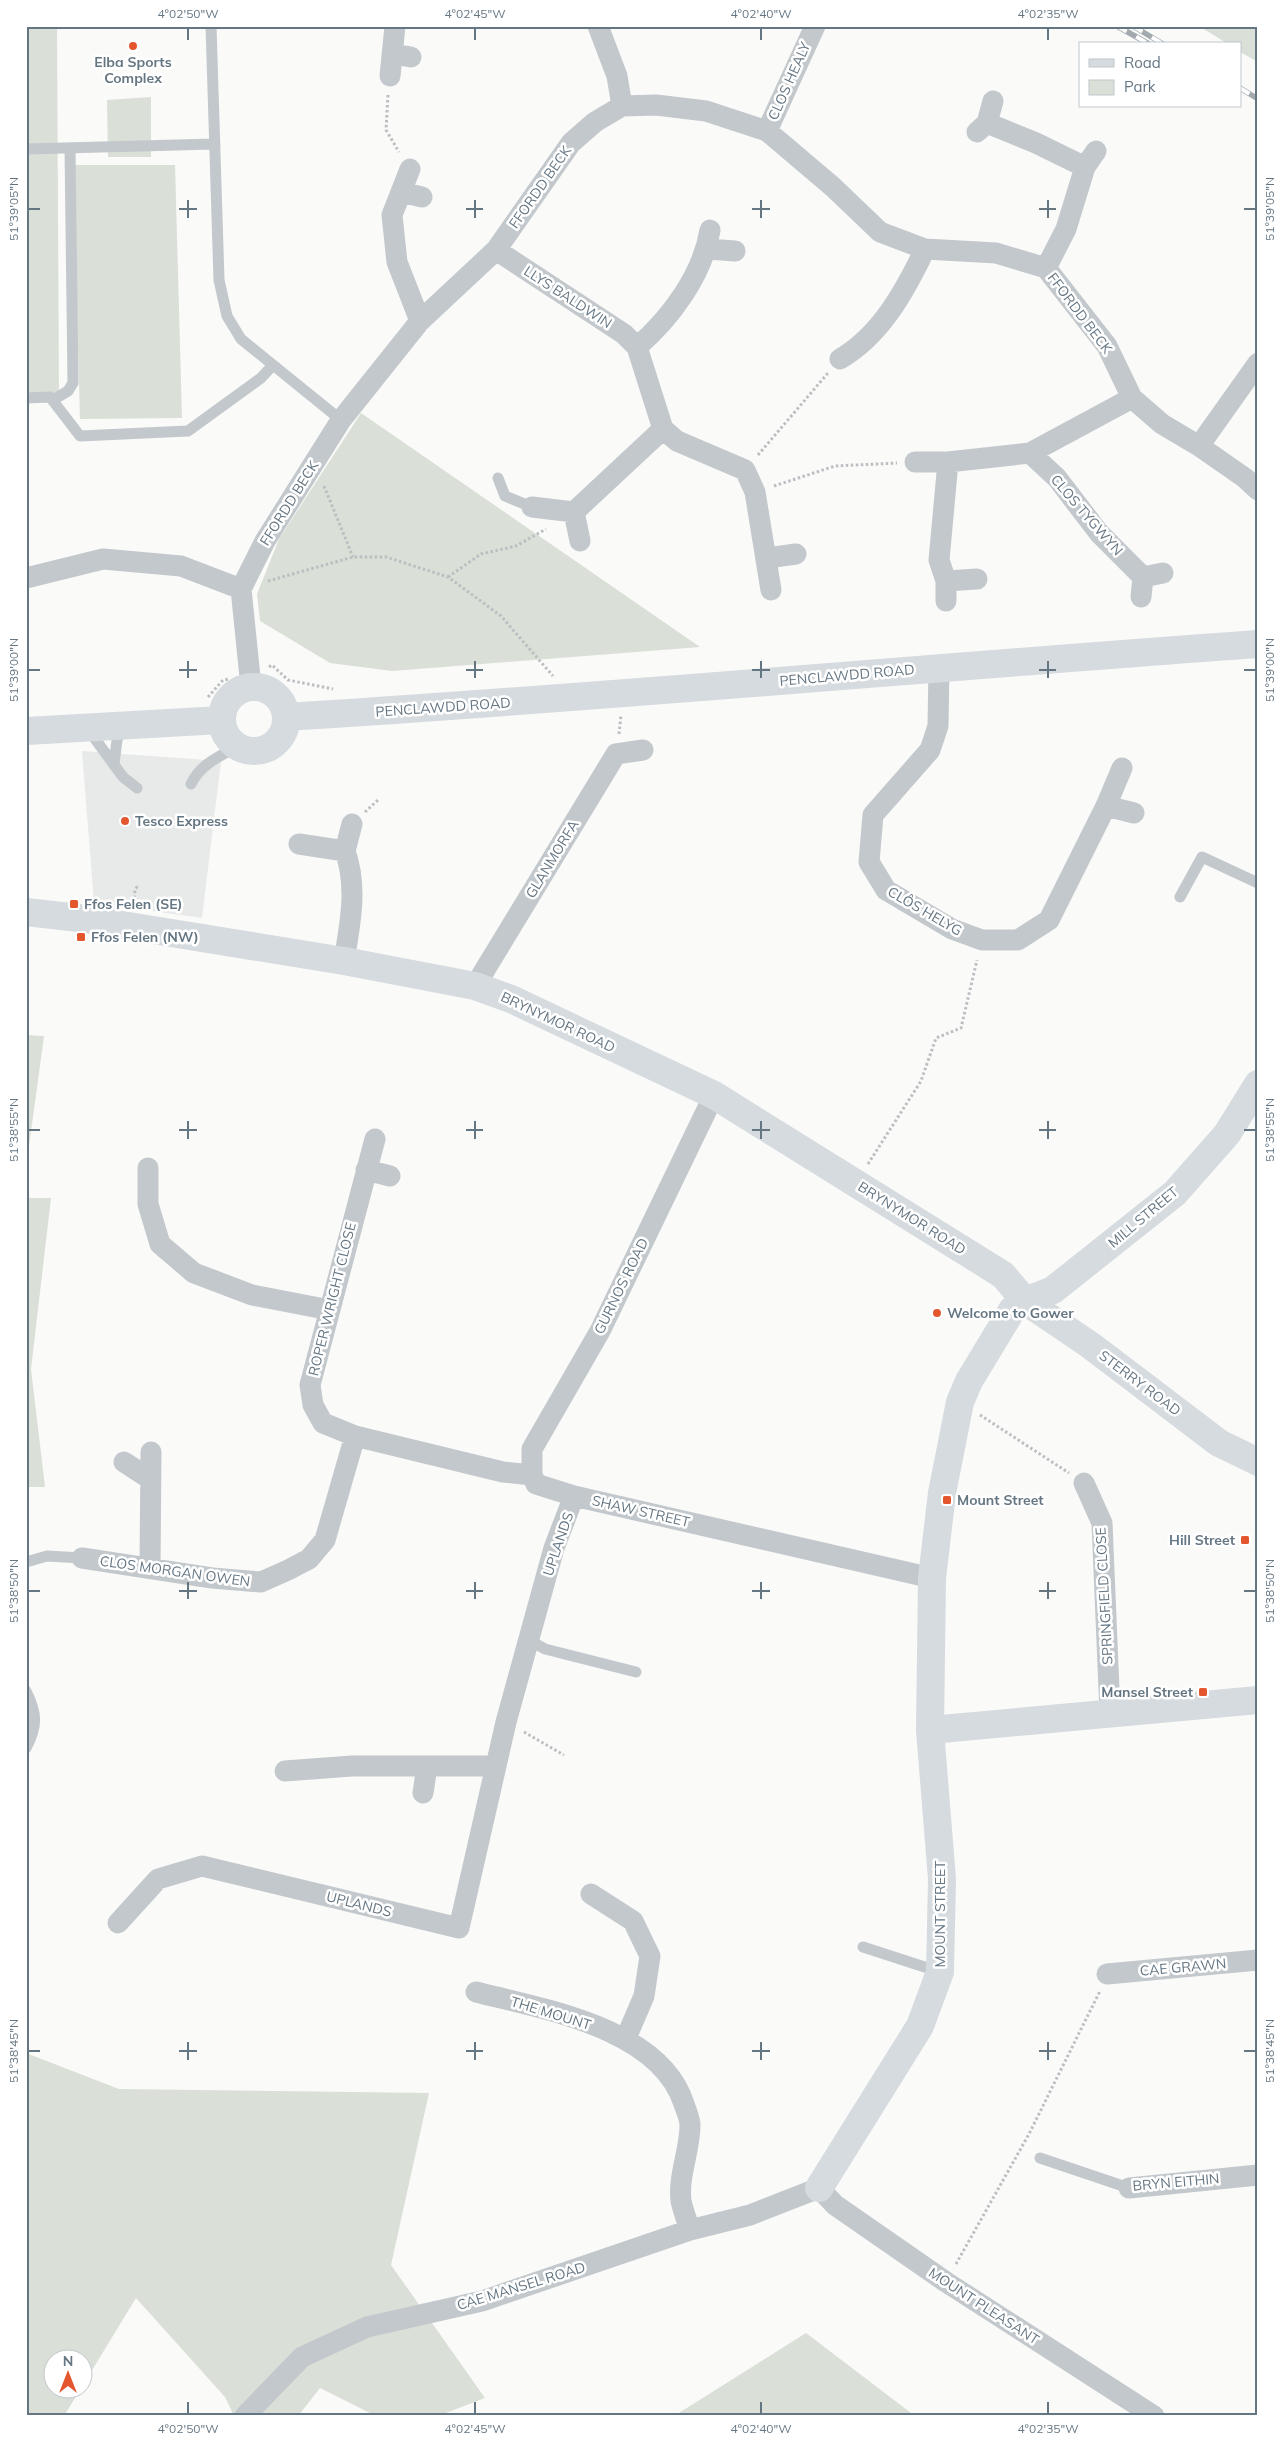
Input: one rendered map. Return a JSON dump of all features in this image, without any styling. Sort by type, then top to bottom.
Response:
[{"type":"street","points":[[390,76],[402,55],[395,26]]},
{"type":"street","points":[[598,26],[617,76],[622,106]]},
{"type":"street","name":"CLOS HEALY","points":[[767,130],[810,28]]},
{"type":"street","points":[[993,101],[982,127],[1090,159],[1066,229],[1046,268]]},
{"type":"street","name":"FFORDD BECK","points":[[241,589],[264,541],[341,420],[420,321],[496,250],[571,143],[595,122],[622,106],[656,105],[706,111],[767,130],[833,187],[880,232],[924,249],[996,253],[1046,268],[1107,346],[1132,398],[1162,424],[1199,446],[1245,478],[1258,490]]},
{"type":"street","points":[[410,169],[392,215],[397,262],[420,321]]},
{"type":"street","points":[[401,192],[422,197]]},
{"type":"street","points":[[735,251],[709,239],[692,282],[653,334],[638,347],[663,429],[677,441],[745,470],[755,492],[771,590]]},
{"type":"street","points":[[840,359],[863,354],[900,299],[924,249]]},
{"type":"street","name":"LLYS BALDWIN","points":[[496,250],[624,334],[638,347]]},
{"type":"street","points":[[1199,446],[1258,363]]},
{"type":"street","points":[[915,462],[948,462],[1030,454],[1132,398]]},
{"type":"street","points":[[532,507],[574,512],[663,429]]},
{"type":"street","name":"CLOS TYGWYN","points":[[1030,454],[1056,478],[1099,533],[1149,582]]},
{"type":"street","points":[[948,462],[939,560],[946,591],[977,580]]},
{"type":"street","points":[[574,512],[580,541]]},
{"type":"street","points":[[767,558],[796,554]]},
{"type":"street","points":[[26,578],[104,559],[181,566],[241,589],[250,687]]},
{"type":"street","name":"PENCLAWDD ROAD","points":[[286,717],[567,699],[939,667],[1258,644]]},
{"type":"street","name":"CLÔS HELYG","points":[[939,667],[938,726],[930,750],[873,815],[869,862],[886,890],[952,929],[982,940],[1018,940],[1049,920],[1106,806],[1122,768]]},
{"type":"street","points":[[250,687],[271,691],[282,703],[286,717],[286,728],[282,737],[266,750],[245,751],[236,747],[228,740],[221,720],[226,702],[233,694],[250,687]]},
{"type":"street","points":[[26,730],[221,720]]},
{"type":"street","points":[[616,754],[643,750]]},
{"type":"street","name":"GLANMORFA","points":[[475,986],[616,754]]},
{"type":"street","points":[[1106,806],[1134,812]]},
{"type":"street","points":[[344,961],[352,905],[351,869],[345,851],[352,824]]},
{"type":"street","points":[[299,844],[345,851]]},
{"type":"street","name":"BRYNYMOR ROAD","points":[[26,912],[79,918],[344,961],[475,986],[511,999],[714,1095],[1003,1275],[1025,1301]]},
{"type":"street","name":"MILL STREET","points":[[1025,1301],[1053,1290],[1174,1193],[1227,1134],[1258,1084]]},
{"type":"street","name":"GURNOS ROAD","points":[[532,1475],[532,1450],[600,1331],[714,1095]]},
{"type":"street","name":"ROPER WRIGHT CLOSE","points":[[356,1436],[323,1423],[313,1405],[310,1385],[375,1140]]},
{"type":"street","points":[[148,1168],[148,1204],[160,1244],[194,1273],[252,1295],[330,1310]]},
{"type":"street","points":[[366,1170],[390,1176]]},
{"type":"street","name":"MOUNT STREET","points":[[818,2188],[920,2026],[940,1972],[942,1879],[930,1730],[932,1578],[942,1492],[960,1402],[969,1381],[1012,1310],[1025,1301]]},
{"type":"street","name":"STERRY ROAD","points":[[1025,1301],[1090,1345],[1219,1444],[1258,1462]]},
{"type":"street","points":[[356,1436],[502,1472],[532,1475]]},
{"type":"street","name":"CLOS MORGAN OWEN","points":[[82,1558],[212,1578],[261,1582],[309,1558],[325,1540],[356,1436]]},
{"type":"street","points":[[150,1568],[151,1452]]},
{"type":"street","points":[[124,1462],[150,1479]]},
{"type":"street","name":"SHAW STREET","points":[[532,1475],[536,1484],[574,1496],[932,1578]]},
{"type":"street","name":"SPRINGFIELD CLOSE","points":[[1084,1483],[1102,1523],[1110,1713]]},
{"type":"street","name":"UPLANDS","points":[[118,1923],[158,1879],[202,1866],[459,1928],[506,1722],[554,1548],[574,1496]]},
{"type":"street","points":[[930,1730],[1258,1700]]},
{"type":"street","points":[[285,1771],[352,1766],[496,1766]]},
{"type":"street","points":[[422,1793],[427,1766]]},
{"type":"street","points":[[591,1894],[633,1921],[650,1956],[644,1996],[626,2038]]},
{"type":"street","name":"CAE GRAWN","points":[[1108,1974],[1258,1960]]},
{"type":"street","name":"THE MOUNT","points":[[476,1992],[562,2014],[626,2038],[648,2054],[679,2089],[690,2124],[681,2182],[681,2201],[690,2230]]},
{"type":"street","name":"BRYN EITHIN","points":[[1128,2188],[1258,2174]]},
{"type":"street","name":"CAE MANSEL ROAD","points":[[245,2416],[302,2356],[367,2327],[482,2300],[690,2230],[750,2215],[818,2188]]},
{"type":"street","name":"MOUNT PLEASANT","points":[[818,2188],[836,2205],[946,2282],[1154,2416]]},
{"type":"lane","points":[[211,26],[216,144],[218,280],[227,316],[241,339],[341,420]]},
{"type":"lane","points":[[26,149],[216,144]]},
{"type":"lane","points":[[52,400],[68,392],[73,382],[70,148]]},
{"type":"lane","points":[[26,398],[50,397],[80,436],[188,431],[261,378],[273,365]]},
{"type":"lane","points":[[498,478],[505,496],[532,507]]},
{"type":"lane","points":[[114,764],[118,740],[123,726]]},
{"type":"lane","points":[[86,728],[114,764],[137,788]]},
{"type":"lane","points":[[191,784],[196,775],[205,766],[236,747]]},
{"type":"lane","points":[[1180,897],[1202,857],[1258,883]]},
{"type":"lane","points":[[26,1562],[47,1556],[82,1558]]},
{"type":"lane","points":[[529,1640],[545,1649],[636,1672]]},
{"type":"lane","points":[[26,1692],[35,1709],[35,1724],[26,1748]]},
{"type":"lane","points":[[863,1947],[940,1972]]},
{"type":"lane","name":"BRYN EITHIN","points":[[1040,2158],[1128,2188]]},
{"type":"path","points":[[390,76],[386,130],[410,169]]},
{"type":"path","points":[[745,470],[840,359]]},
{"type":"path","points":[[315,462],[353,557]]},
{"type":"path","points":[[755,492],[835,466],[915,462]]},
{"type":"path","points":[[448,577],[481,554],[516,546],[574,512]]},
{"type":"path","points":[[241,589],[353,557],[386,557],[448,577],[501,616],[556,679],[567,699]]},
{"type":"path","points":[[616,754],[624,694]]},
{"type":"path","points":[[855,1183],[922,1081],[936,1038],[961,1028],[982,940]]},
{"type":"path","points":[[960,1402],[1084,1483]]},
{"type":"path","points":[[506,1722],[564,1756]]},
{"type":"path","points":[[946,2282],[1029,2134],[1108,1974]]},
{"type":"shaded area","points":[[82,751],[221,761],[202,918],[94,903]]},
{"type":"green space","points":[[26,26],[57,26],[59,399],[26,399]]},
{"type":"green space","points":[[1199,26],[1258,26],[1258,62],[1242,53],[1242,42],[1225,42]]},
{"type":"green space","points":[[151,97],[151,157],[108,157],[107,100]]},
{"type":"green space","points":[[73,165],[175,165],[182,418],[80,419]]},
{"type":"green space","points":[[361,413],[700,647],[392,671],[330,663],[260,621],[257,594],[279,539]]},
{"type":"green space","points":[[26,1035],[44,1036],[26,1168]]},
{"type":"green space","points":[[26,1198],[51,1198],[31,1369],[45,1487],[26,1487]]},
{"type":"green space","points":[[26,2053],[119,2089],[429,2093],[391,2265],[485,2398],[438,2416],[376,2416],[320,2388],[298,2416],[234,2416],[225,2397],[136,2298],[92,2370],[92,2350],[42,2350],[42,2400],[74,2400],[64,2416],[26,2416]]},
{"type":"green space","points":[[806,2333],[915,2416],[674,2416]]},
{"type":"railway","points":[[1117,26],[1145,42]]},
{"type":"railway","points":[[1133,26],[1160,42]]},
{"type":"railway","points":[[1242,89],[1258,99]]},
{"type":"place","name":"Elba Sports Complex","points":[[133,46]]},
{"type":"place","name":"Tesco Express","points":[[125,821]]},
{"type":"place","name":"Ffos Felen (SE)","points":[[74,904]]},
{"type":"place","name":"Ffos Felen (NW)","points":[[81,937]]},
{"type":"place","name":"Welcome to Gower","points":[[937,1313]]},
{"type":"place","name":"Mount Street","points":[[947,1500]]},
{"type":"place","name":"Hill Street","points":[[1245,1540]]},
{"type":"place","name":"Mansel Street","points":[[1203,1692]]}]
